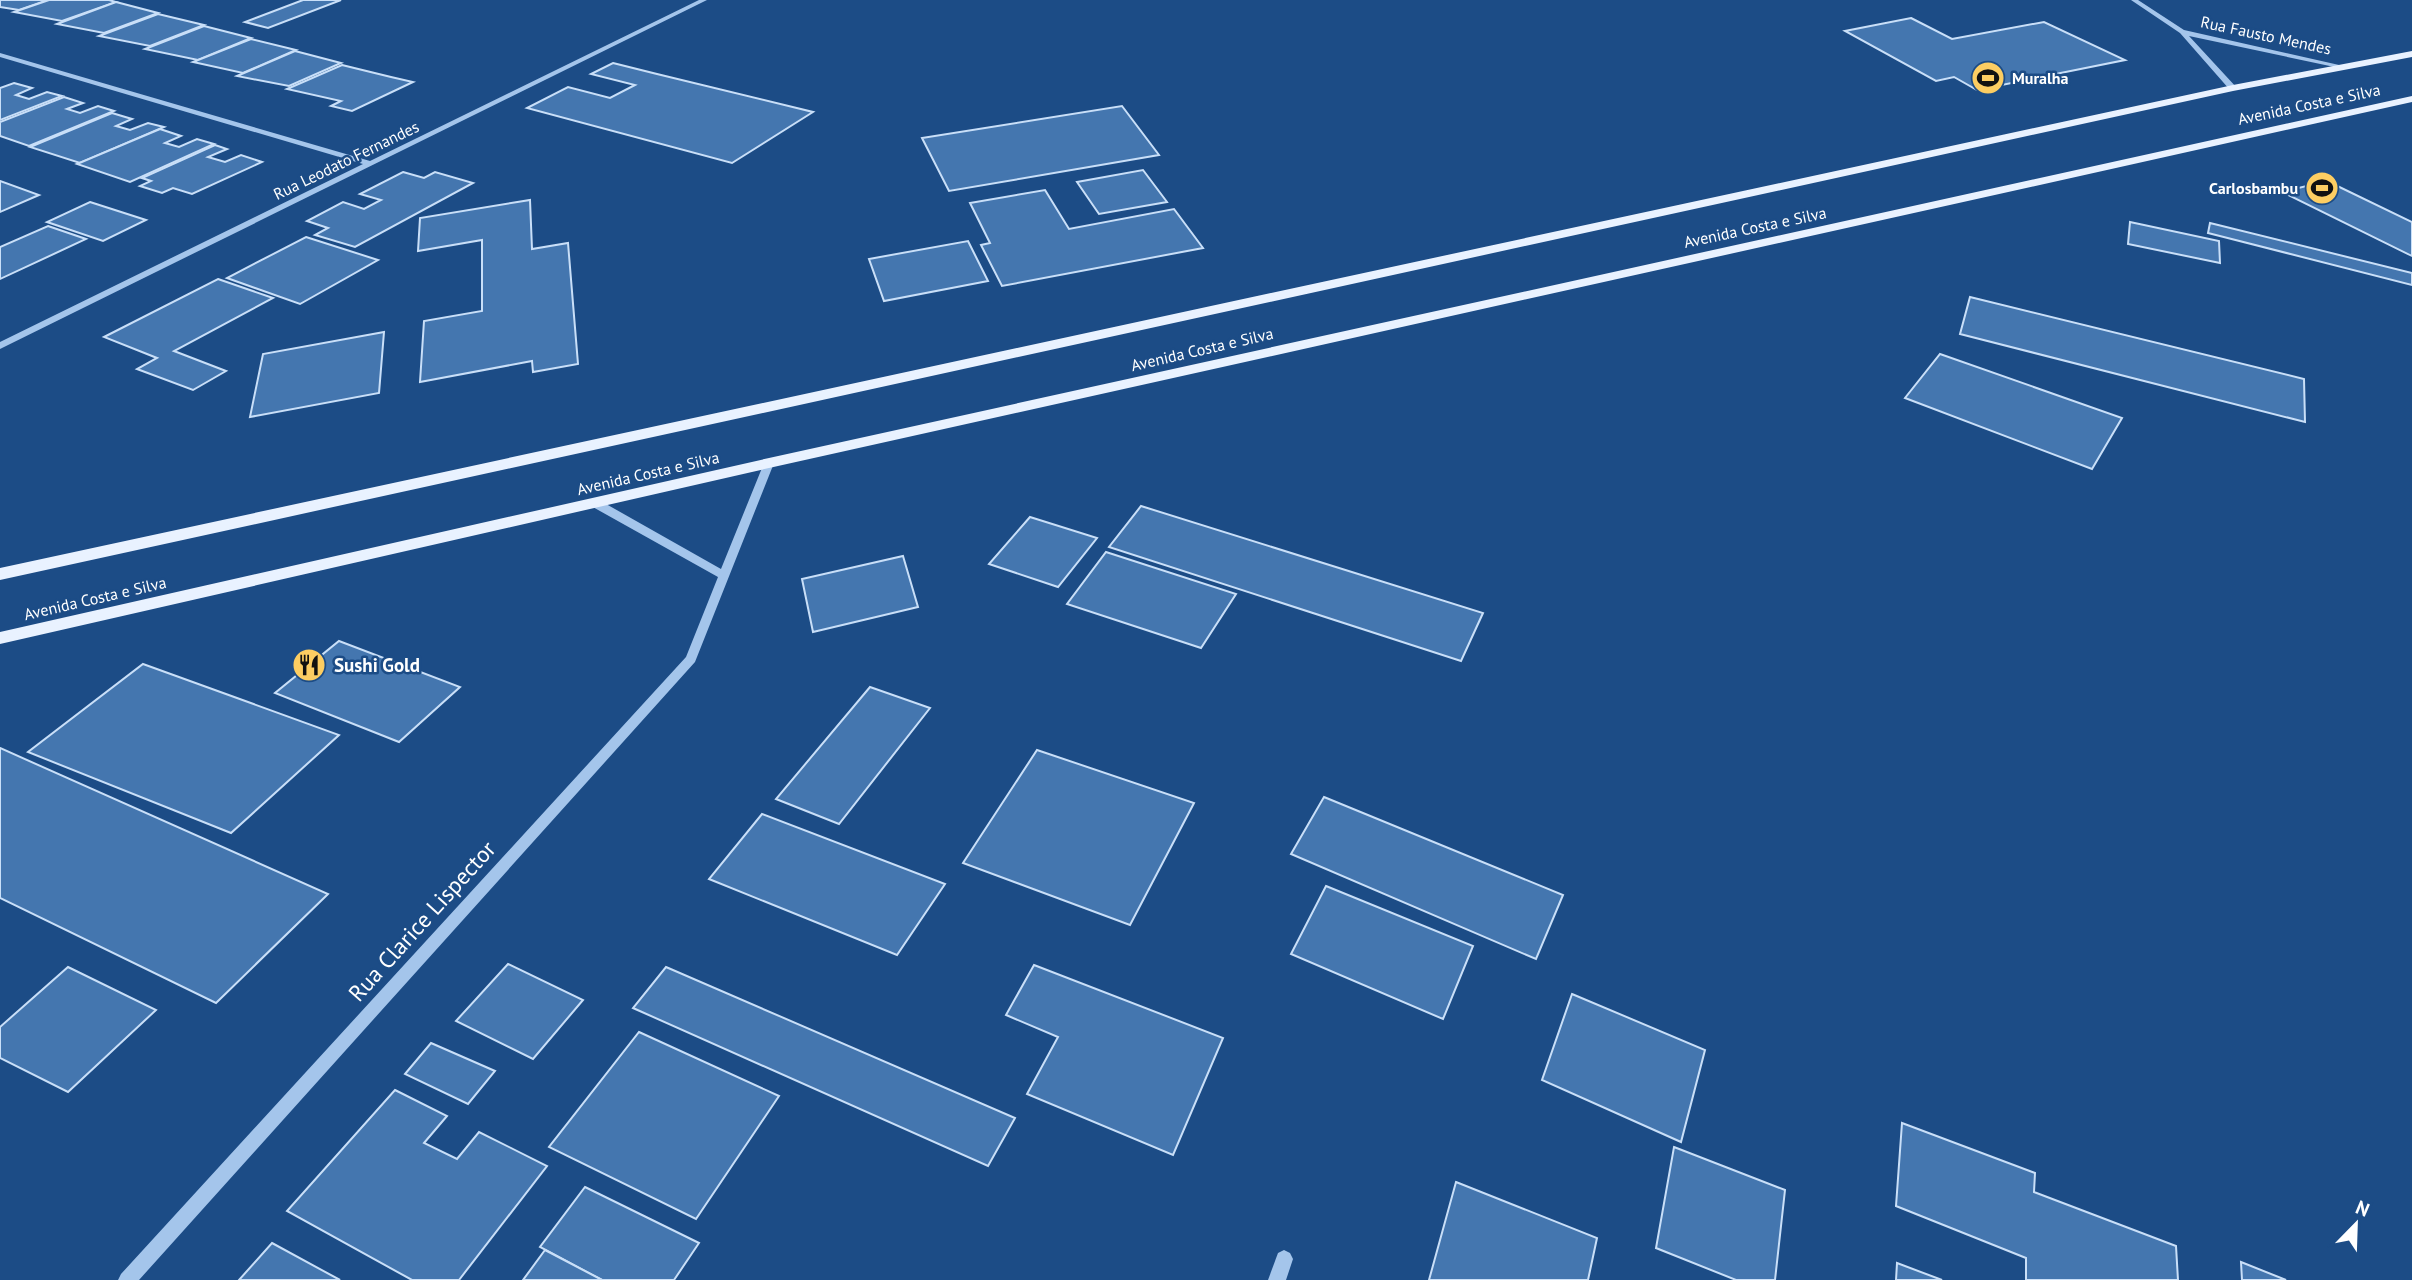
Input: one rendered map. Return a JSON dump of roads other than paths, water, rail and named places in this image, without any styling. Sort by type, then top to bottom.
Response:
[{"type":"main road","name":"Avenida Costa e Silva","points":[[0,574],[2233,88],[2412,54]]},
{"type":"main road","name":"Avenida Costa e Silva","points":[[0,638],[769,463],[2412,99]]},
{"type":"street","name":"Rua Leodato Fernandes","points":[[0,346],[704,0]]},
{"type":"street","name":"Rua Fausto Mendes","points":[[2136,1],[2182,32],[2233,88]]},
{"type":"street","name":"Rua Fausto Mendes","points":[[2182,32],[2344,66]]},
{"type":"street","points":[[0,55],[371,164]]},
{"type":"street","name":"Rua Clarice Lispector","points":[[127,1280],[691,660],[769,463]]},
{"type":"street","points":[[594,503],[725,576]]},
{"type":"street","points":[[1277,1280],[1284,1259]]},
{"type":"place","name":"Muralha","points":[[1988,78]]},
{"type":"place","name":"Carlosbambu","points":[[2322,188]]},
{"type":"place","name":"Sushi Gold","points":[[309,665]]}]
